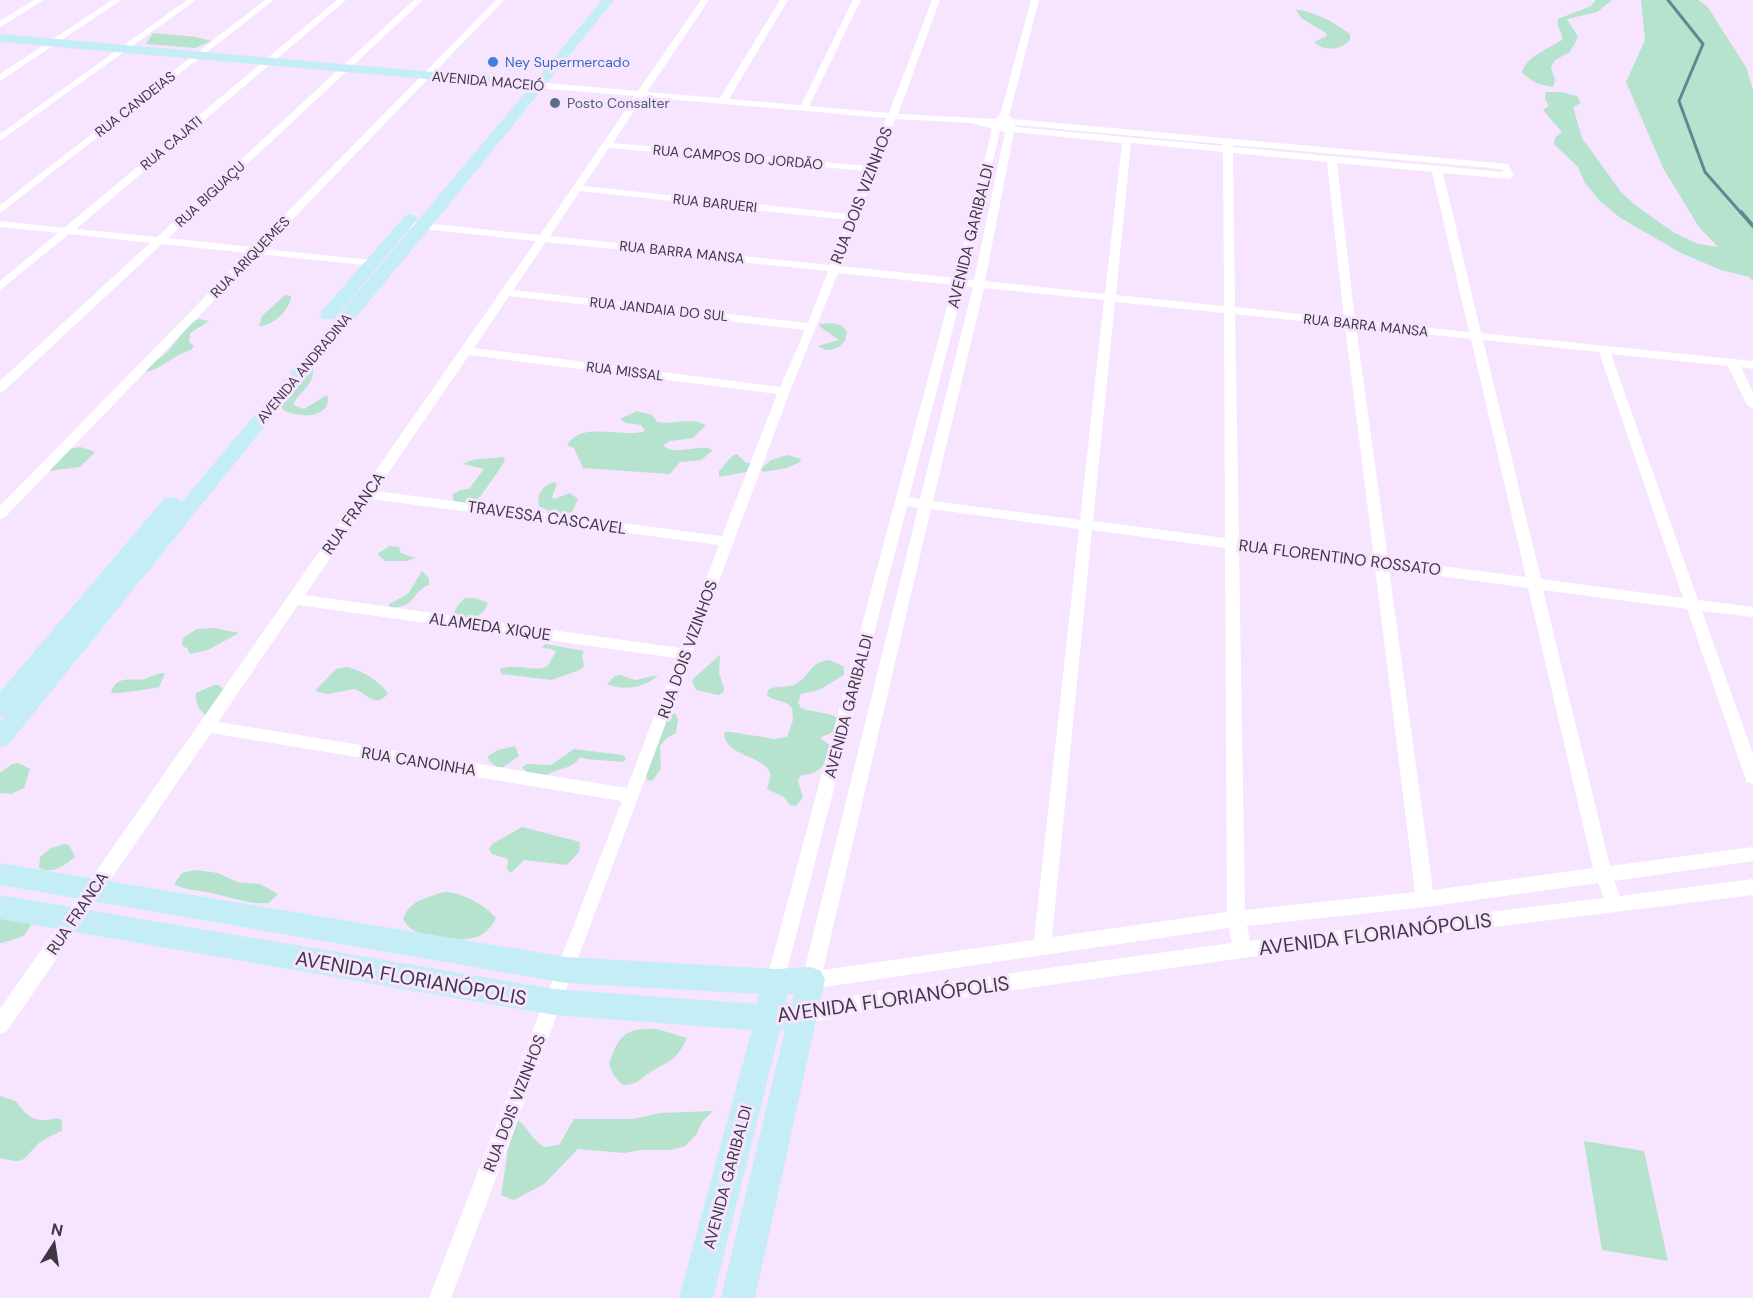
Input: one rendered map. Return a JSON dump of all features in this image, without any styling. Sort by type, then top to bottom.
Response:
[{"type":"main road","name":"AVENIDA ANDRADINA","points":[[0,708],[424,225],[595,0]]},
{"type":"main road","name":"AVENIDA ANDRADINA","points":[[0,738],[372,263],[609,0]]},
{"type":"main road","name":"AVENIDA MACEIÓ","points":[[0,38],[530,85]]},
{"type":"main road","points":[[0,874],[566,970],[775,982],[811,980]]},
{"type":"main road","name":"AVENIDA FLORIANÓPOLIS","points":[[0,907],[554,1002],[769,1018],[803,1015]]},
{"type":"main road","name":"AVENIDA GARIBALDI","points":[[738,1298],[811,980]]},
{"type":"main road","name":"AVENIDA GARIBALDI","points":[[696,1298],[769,1018],[775,982]]},
{"type":"street","points":[[0,25],[40,0]]},
{"type":"street","points":[[0,78],[117,0]]},
{"type":"street","points":[[0,138],[192,0]]},
{"type":"street","name":"RUA CANDEIAS","points":[[0,210],[270,0]]},
{"type":"street","name":"RUA CAJATI","points":[[0,287],[342,0]]},
{"type":"street","name":"RUA BIGUAÇU","points":[[0,388],[419,0]]},
{"type":"street","name":"RUA ARIQUEMES","points":[[0,514],[500,0]]},
{"type":"street","name":"RUA FRANCA","points":[[0,1025],[466,351],[705,0]]},
{"type":"street","points":[[723,101],[784,0]]},
{"type":"street","points":[[804,108],[857,0]]},
{"type":"street","name":"RUA DOIS VIZINHOS","points":[[440,1298],[784,391],[812,327],[890,116],[936,0]]},
{"type":"street","name":"AVENIDA GARIBALDI","points":[[775,982],[1035,0]]},
{"type":"street","name":"AVENIDA MACEIÓ","points":[[530,85],[890,116],[1004,123]]},
{"type":"street","points":[[1004,123],[1126,140],[1228,146],[1505,166],[1509,176],[1332,161],[1228,146],[1004,123]]},
{"type":"street","name":"AVENIDA GARIBALDI","points":[[811,980],[980,284],[1004,123]]},
{"type":"street","points":[[1043,946],[1043,925],[1126,140]]},
{"type":"street","name":"RUA CAMPOS DO JORDÃO","points":[[605,145],[871,169]]},
{"type":"street","points":[[1228,146],[1236,920],[1243,950]]},
{"type":"street","points":[[1332,161],[1350,323],[1425,899]]},
{"type":"street","points":[[1437,170],[1603,874],[1615,904]]},
{"type":"street","name":"RUA BARUERI","points":[[576,188],[853,217]]},
{"type":"street","points":[[0,224],[372,263]]},
{"type":"street","name":"RUA BARRA MANSA","points":[[405,224],[1753,365]]},
{"type":"street","name":"RUA JANDAIA DO SUL","points":[[505,292],[812,327]]},
{"type":"street","points":[[1604,350],[1753,777]]},
{"type":"street","name":"RUA MISSAL","points":[[466,351],[784,391]]},
{"type":"street","points":[[1733,363],[1753,405]]},
{"type":"street","name":"TRAVESSA CASCAVEL","points":[[366,494],[727,541]]},
{"type":"street","name":"RUA FLORENTINO ROSSATO","points":[[902,501],[1753,612]]},
{"type":"street","name":"ALAMEDA XIQUE","points":[[294,599],[685,654]]},
{"type":"street","name":"RUA CANOINHA","points":[[206,726],[632,796]]},
{"type":"street","name":"AVENIDA FLORIANÓPOLIS","points":[[811,980],[1236,920],[1425,899],[1753,854]]},
{"type":"street","name":"AVENIDA FLORIANÓPOLIS","points":[[803,1015],[872,1001],[1243,950],[1753,887]]},
{"type":"green space","points":[[1596,0],[1612,0],[1597,12],[1567,19],[1578,37],[1570,52],[1555,60],[1551,68],[1555,80],[1553,87],[1529,79],[1522,72],[1528,62],[1562,40],[1558,19],[1591,6]]},
{"type":"green space","points":[[1641,0],[1698,0],[1707,6],[1746,67],[1753,90],[1753,281],[1749,277],[1721,270],[1681,253],[1619,217],[1600,201],[1585,183],[1578,167],[1554,144],[1555,138],[1562,132],[1543,110],[1549,106],[1545,99],[1546,92],[1562,92],[1577,96],[1581,103],[1573,107],[1582,138],[1621,192],[1673,232],[1698,244],[1718,247],[1699,227],[1663,168],[1626,82],[1645,40]]},
{"type":"green space","points":[[1296,10],[1318,15],[1331,22],[1350,34],[1350,40],[1337,48],[1318,45],[1314,42],[1327,36],[1326,33],[1301,18]]},
{"type":"green space","points":[[153,33],[196,37],[211,41],[195,48],[146,44]]},
{"type":"green space","points":[[285,295],[291,296],[284,311],[269,324],[259,326],[262,316]]},
{"type":"green space","points":[[199,319],[209,321],[190,333],[189,342],[194,346],[191,350],[147,372],[146,369],[165,354],[189,325]]},
{"type":"green space","points":[[832,323],[841,325],[847,331],[845,341],[839,347],[829,350],[818,346],[839,340],[819,326]]},
{"type":"green space","points":[[313,369],[312,379],[293,405],[304,409],[327,395],[324,409],[310,415],[285,411],[280,407],[304,372]]},
{"type":"green space","points":[[637,411],[652,415],[657,422],[693,421],[706,425],[693,438],[670,441],[663,445],[674,450],[705,448],[712,451],[701,460],[680,462],[670,474],[583,468],[574,448],[567,445],[582,433],[645,431],[641,425],[626,423],[620,419]]},
{"type":"green space","points":[[80,447],[95,452],[80,467],[48,471],[70,449]]},
{"type":"green space","points":[[737,454],[746,463],[754,463],[752,471],[719,477],[719,471],[729,459]]},
{"type":"green space","points":[[787,455],[801,459],[800,462],[787,468],[763,472],[761,469],[771,460]]},
{"type":"green space","points":[[503,457],[505,460],[476,500],[467,503],[454,501],[452,495],[460,490],[469,489],[484,469],[463,464],[478,459]]},
{"type":"green space","points":[[554,482],[557,484],[552,497],[554,499],[570,493],[578,499],[572,512],[557,515],[539,506],[541,491]]},
{"type":"green space","points":[[390,546],[399,547],[401,553],[416,558],[406,561],[385,561],[377,554]]},
{"type":"green space","points":[[422,571],[429,578],[429,585],[404,606],[390,607],[389,604],[408,594]]},
{"type":"green space","points":[[465,598],[475,598],[488,603],[484,611],[471,621],[456,617],[454,613]]},
{"type":"green space","points":[[214,628],[239,633],[208,650],[190,654],[187,648],[182,646],[183,638],[197,629]]},
{"type":"green space","points":[[545,644],[584,651],[582,655],[584,666],[580,670],[551,680],[501,674],[500,669],[505,667],[535,669],[547,667],[556,652],[542,648]]},
{"type":"green space","points":[[720,655],[719,673],[724,688],[723,693],[718,695],[696,690],[692,682],[694,678]]},
{"type":"green space","points":[[830,660],[844,667],[844,675],[819,690],[801,694],[798,703],[801,708],[840,719],[835,731],[820,738],[831,746],[824,764],[814,772],[800,776],[798,781],[803,797],[796,806],[790,805],[784,797],[767,789],[771,775],[767,768],[727,743],[725,732],[774,739],[787,737],[793,720],[792,708],[767,695],[768,690],[796,684],[818,663]]},
{"type":"green space","points":[[347,667],[370,677],[388,693],[384,698],[375,700],[354,689],[328,694],[315,691],[336,669]]},
{"type":"green space","points":[[165,673],[159,687],[111,693],[113,687],[121,681],[141,680]]},
{"type":"green space","points":[[620,675],[635,680],[658,675],[647,683],[634,687],[607,684],[615,676]]},
{"type":"green space","points":[[219,685],[225,691],[207,716],[198,706],[196,693]]},
{"type":"green space","points":[[675,713],[678,720],[676,733],[660,746],[661,769],[652,781],[647,780],[646,770],[666,718]]},
{"type":"green space","points":[[515,746],[519,756],[503,767],[497,767],[489,761],[488,756],[498,750]]},
{"type":"green space","points":[[574,749],[622,755],[626,758],[624,762],[581,757],[569,766],[540,777],[532,777],[522,767],[527,764],[551,765]]},
{"type":"green space","points":[[18,763],[30,769],[24,788],[11,794],[0,793],[0,773],[12,764]]},
{"type":"green space","points":[[522,827],[580,842],[579,852],[567,865],[524,860],[511,873],[507,869],[508,859],[492,854],[489,849],[492,844]]},
{"type":"green space","points":[[64,844],[69,845],[75,857],[53,870],[39,868],[40,857],[51,848]]},
{"type":"green space","points":[[195,870],[218,873],[237,882],[260,884],[278,894],[269,903],[254,903],[174,884],[182,873]]},
{"type":"green space","points":[[444,892],[466,897],[496,918],[482,934],[464,939],[433,937],[408,926],[403,919],[414,904]]},
{"type":"green space","points":[[0,914],[34,920],[24,936],[0,943]]},
{"type":"green space","points":[[657,1029],[687,1038],[680,1051],[671,1060],[637,1082],[623,1085],[614,1076],[609,1064],[620,1039],[637,1030]]},
{"type":"green space","points":[[0,1096],[16,1101],[32,1118],[62,1120],[62,1131],[43,1140],[22,1160],[0,1158]]},
{"type":"green space","points":[[713,1111],[685,1146],[671,1150],[640,1150],[624,1153],[578,1149],[544,1184],[514,1200],[501,1195],[508,1149],[518,1120],[544,1147],[559,1145],[574,1119],[633,1119],[660,1113]]},
{"type":"green space","points":[[1584,1141],[1644,1151],[1668,1261],[1602,1250]]},
{"type":"waterway","points":[[1668,0],[1703,44],[1679,101],[1705,172],[1742,214]]},
{"type":"waterway","points":[[1741,212],[1753,226]]},
{"type":"place","name":"Ney Supermercado","points":[[493,62]]},
{"type":"place","name":"Posto Consalter","points":[[555,103]]}]
